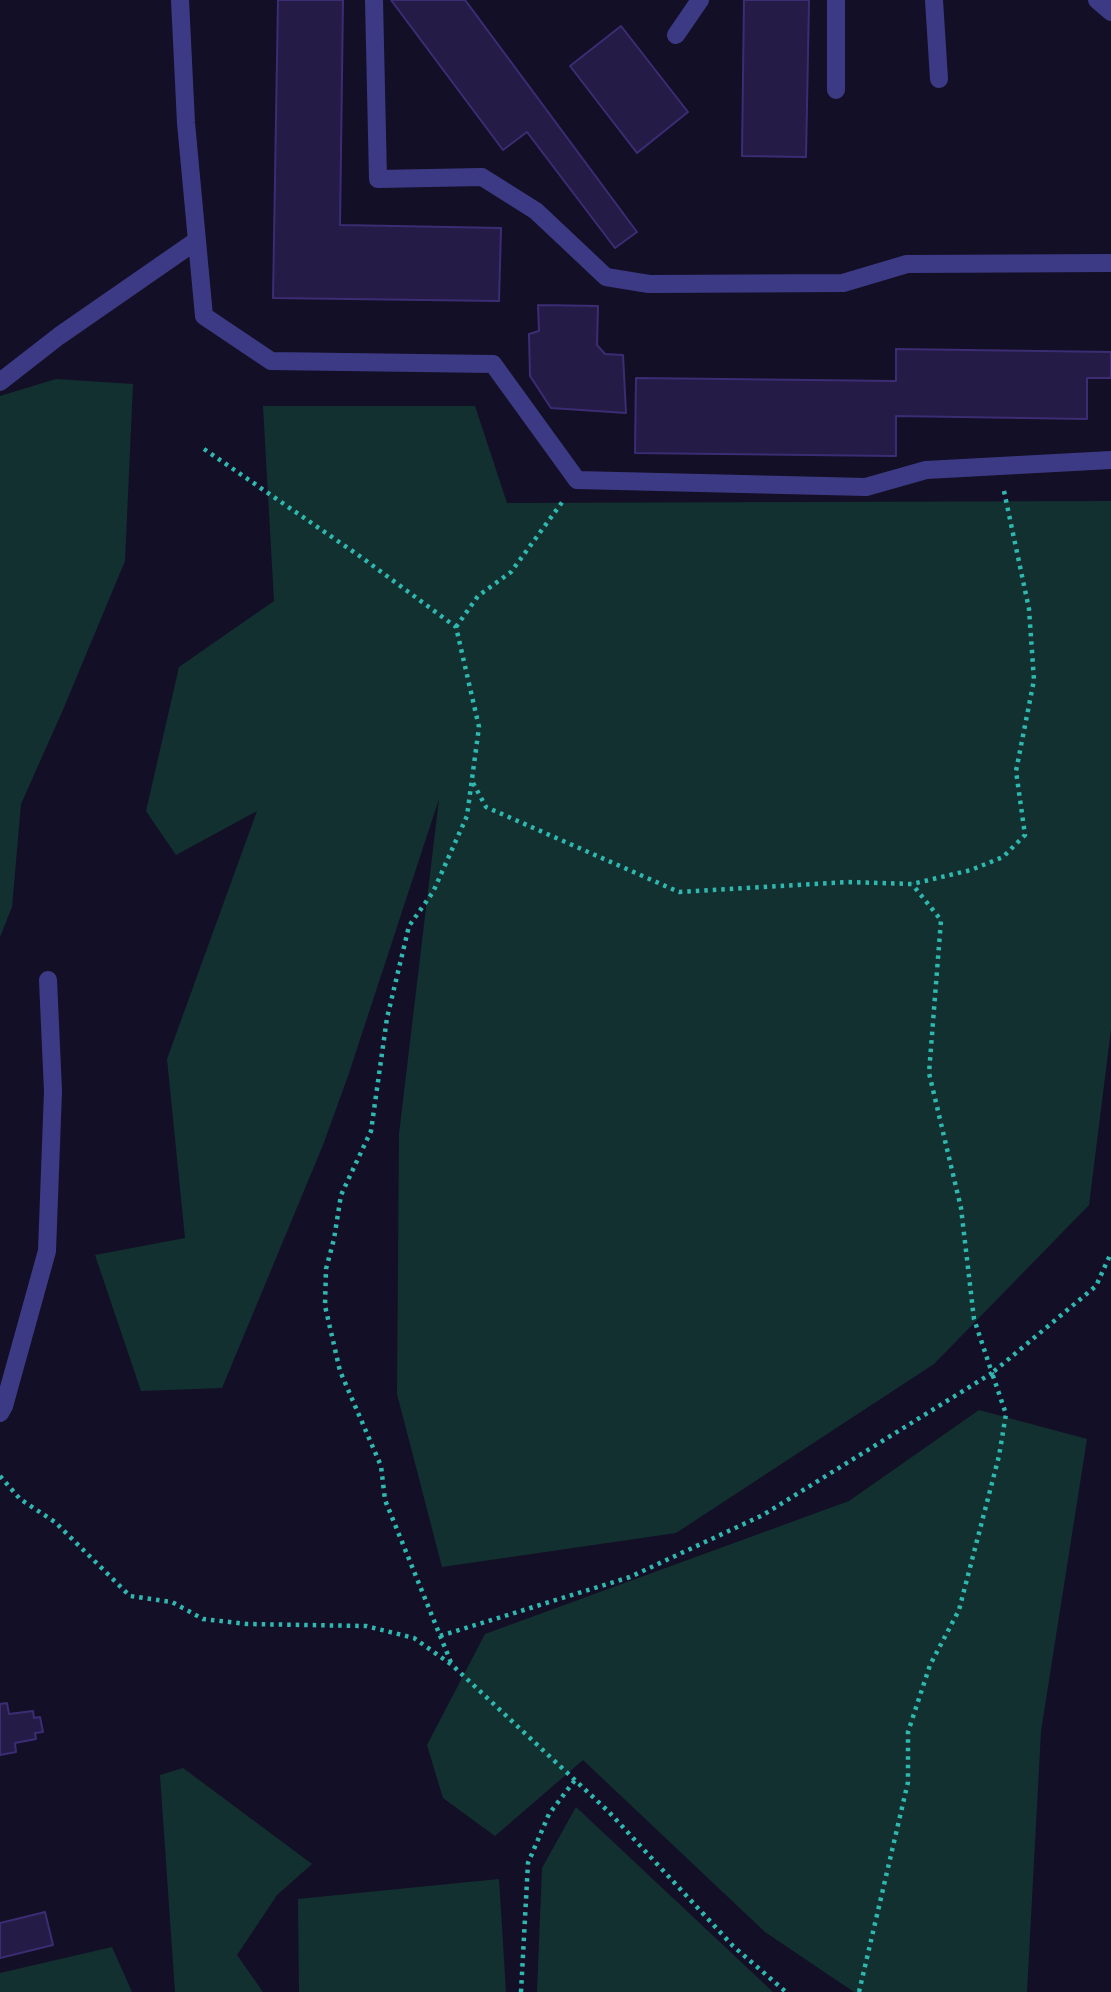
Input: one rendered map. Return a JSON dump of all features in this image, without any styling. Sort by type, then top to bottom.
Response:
[{"type":"lane","points":[[180,0],[196,242],[204,316],[271,361],[494,364],[577,480],[866,486],[926,470],[1111,460]]},
{"type":"lane","points":[[374,0],[378,179],[482,177],[536,211],[606,277],[649,284],[843,283],[907,264],[1111,262]]},
{"type":"lane","points":[[676,35],[700,0]]},
{"type":"lane","points":[[836,0],[836,90]]},
{"type":"lane","points":[[934,0],[939,79]]},
{"type":"lane","points":[[1097,0],[1111,12]]},
{"type":"lane","points":[[0,382],[60,336],[196,242]]},
{"type":"lane","points":[[0,1413],[47,1251],[53,1091],[48,980]]},
{"type":"path","points":[[204,449],[361,557],[456,627],[479,727],[467,817],[433,892],[410,926],[387,1018],[371,1131],[341,1195],[326,1269],[325,1306],[341,1371],[382,1466],[385,1500],[453,1665]]},
{"type":"path","points":[[473,782],[486,807],[678,892],[847,882],[912,884],[971,870],[1003,857],[1025,835],[1016,771],[1034,681],[1029,609],[999,466]]},
{"type":"path","points":[[456,627],[478,596],[511,572],[538,538],[577,480]]},
{"type":"path","points":[[859,1992],[908,1782],[908,1732],[930,1665],[959,1609],[999,1456],[1006,1414],[974,1319],[961,1208],[929,1073],[941,920],[912,884]]},
{"type":"path","points":[[440,1636],[630,1577],[763,1516],[992,1373],[1096,1286],[1111,1254]]},
{"type":"path","points":[[0,1476],[20,1499],[55,1522],[130,1595],[172,1602],[203,1619],[247,1624],[366,1626],[414,1638],[453,1665],[608,1811],[733,1946],[786,1992]]},
{"type":"path","points":[[521,1992],[528,1863],[550,1814],[575,1780]]},
{"type":"green space","points":[[56,379],[133,384],[125,561],[21,804],[12,907],[0,937],[0,396]]},
{"type":"green space","points":[[263,406],[475,406],[507,503],[1111,501],[1111,1029],[1089,1205],[934,1364],[676,1533],[442,1567],[397,1394],[399,1134],[439,799],[323,1145],[222,1388],[141,1391],[95,1255],[185,1238],[167,1059],[257,811],[176,855],[146,811],[179,667],[274,601]]},
{"type":"green space","points":[[979,1410],[1087,1439],[1041,1731],[1027,1992],[854,1992],[765,1932],[583,1760],[495,1836],[443,1798],[427,1745],[485,1634],[849,1501]]},
{"type":"green space","points":[[183,1768],[312,1864],[277,1895],[237,1955],[263,1992],[175,1992],[160,1775]]},
{"type":"green space","points":[[576,1807],[773,1992],[537,1992],[542,1868]]},
{"type":"green space","points":[[499,1879],[506,1992],[299,1992],[298,1899]]},
{"type":"green space","points":[[112,1947],[132,1992],[0,1992],[0,1973]]},
{"type":"building","points":[[278,0],[343,0],[340,225],[501,228],[499,301],[273,298]]},
{"type":"building","points":[[391,0],[465,0],[637,232],[615,248],[527,132],[503,150]]},
{"type":"building","points":[[744,0],[809,0],[806,157],[742,156]]},
{"type":"building","points":[[621,26],[688,112],[637,153],[570,66]]},
{"type":"building","points":[[538,305],[598,306],[597,345],[605,354],[623,355],[626,413],[551,408],[530,376],[529,334],[539,331]]},
{"type":"building","points":[[896,349],[1111,352],[1111,378],[1087,378],[1087,419],[896,416],[896,456],[635,453],[636,378],[896,381]]},
{"type":"building","points":[[7,1703],[9,1714],[33,1711],[34,1718],[40,1717],[43,1732],[35,1733],[36,1739],[15,1743],[16,1752],[0,1755],[0,1704]]},
{"type":"building","points":[[45,1912],[53,1945],[0,1958],[0,1923]]}]
